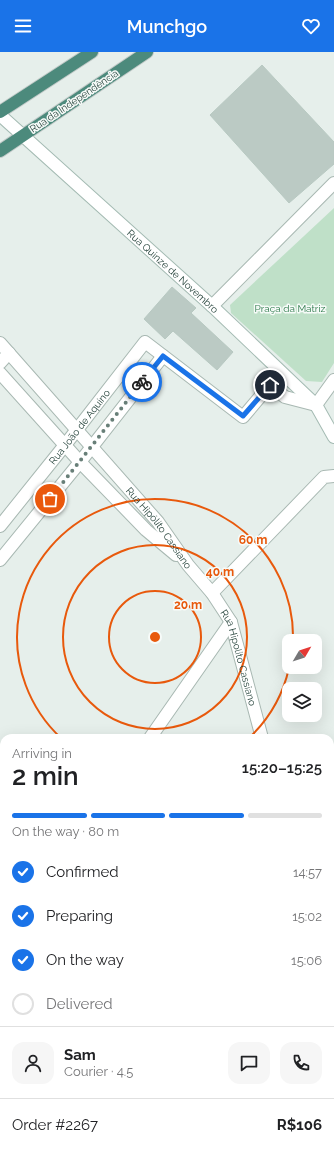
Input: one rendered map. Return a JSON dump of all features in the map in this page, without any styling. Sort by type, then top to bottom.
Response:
[{"type":"highway","points":[[0,114],[92,52]]},
{"type":"highway","name":"Rua da Independência","points":[[0,151],[148,52]]},
{"type":"street","name":"Rua Quinze de Novembro","points":[[0,114],[212,306],[316,405],[334,437]]},
{"type":"street","points":[[212,306],[334,183]]},
{"type":"street","name":"Rua João de Aquino","points":[[0,526],[77,430],[144,342],[163,356]]},
{"type":"street","name":"Rua Hipólito Cassiano","points":[[0,343],[158,522],[188,565]]},
{"type":"street","points":[[0,363],[9,353]]},
{"type":"street","points":[[0,560],[80,462],[163,356],[243,416],[270,385],[285,397],[316,405],[334,380]]},
{"type":"street","name":"Rua Hipólito Cassiano","points":[[0,373],[80,462],[146,530],[188,565]]},
{"type":"street","points":[[212,593],[324,477],[334,476]]},
{"type":"street","name":"Rua Hipolito Cassiano","points":[[188,565],[212,593],[230,622],[261,734]]},
{"type":"street","points":[[153,734],[230,622]]},
{"type":"green space","name":"Praça da Matriz","points":[[334,208],[334,363],[322,382],[306,381],[231,313],[230,305]]},
{"type":"building","points":[[262,65],[334,142],[334,164],[289,203],[210,115]]},
{"type":"building","points":[[172,287],[196,308],[191,313],[233,352],[217,370],[173,331],[165,339],[144,319]]},
{"type":"way so far","points":[[50,499],[142,382]]},
{"type":"route","points":[[142,382],[163,356],[243,416],[270,385]]}]
